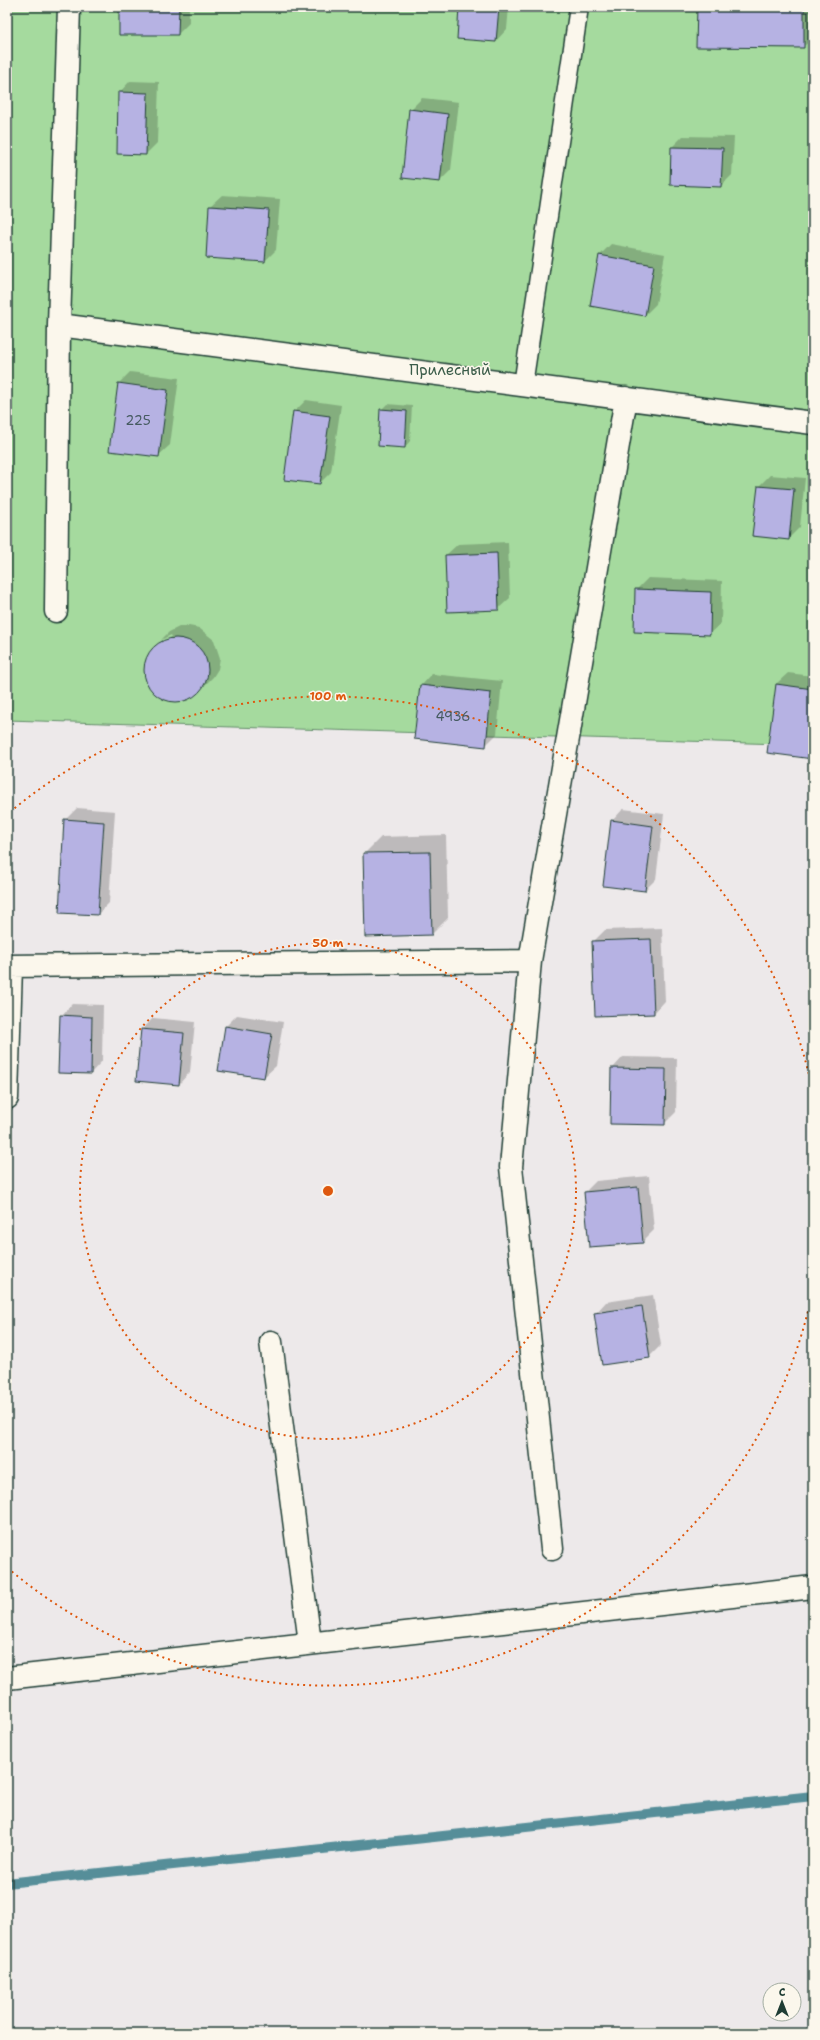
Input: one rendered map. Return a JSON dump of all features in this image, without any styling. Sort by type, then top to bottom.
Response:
[{"type":"street","points":[[56,611],[59,325],[69,7]]},
{"type":"street","points":[[59,325],[813,423]]},
{"type":"street","points":[[552,1549],[511,1167],[530,961],[626,398]]},
{"type":"street","points":[[7,1098],[9,966],[530,961]]},
{"type":"street","points":[[271,1342],[310,1644]]},
{"type":"street","points":[[7,1678],[813,1587]]},
{"type":"lane","points":[[523,385],[579,7]]},
{"type":"green space","name":"Прилесный","points":[[7,7],[813,7],[813,745],[7,720]]},
{"type":"building","points":[[119,7],[179,7],[178,35],[119,35]]},
{"type":"building","points":[[459,7],[499,7],[496,42],[457,39]]},
{"type":"building","points":[[697,7],[804,7],[804,48],[696,47]]},
{"type":"building","points":[[118,92],[148,93],[146,155],[117,154]]},
{"type":"building","points":[[409,109],[448,114],[440,182],[402,178]]},
{"type":"building","points":[[671,147],[723,148],[721,187],[670,185]]},
{"type":"building","points":[[209,206],[269,210],[265,262],[206,258]]},
{"type":"building","points":[[599,255],[654,265],[645,316],[590,306]]},
{"type":"building","points":[[118,383],[168,390],[159,457],[109,451]]},
{"type":"building","points":[[380,409],[407,411],[405,448],[378,446]]},
{"type":"building","points":[[293,411],[330,416],[320,484],[284,480]]},
{"type":"building","points":[[758,486],[794,489],[789,540],[752,536]]},
{"type":"building","points":[[497,553],[499,610],[447,612],[445,555]]},
{"type":"building","points":[[635,589],[711,592],[710,635],[634,632]]},
{"type":"building","points":[[170,638],[182,638],[199,647],[206,658],[208,670],[206,682],[199,693],[182,702],[170,702],[158,697],[149,688],[144,676],[144,664],[149,652],[158,643]]},
{"type":"building","points":[[776,684],[813,689],[813,759],[767,753]]},
{"type":"building","points":[[420,685],[491,693],[486,747],[414,739]]},
{"type":"building","points":[[64,819],[104,822],[98,915],[59,913]]},
{"type":"building","points":[[611,820],[653,826],[645,891],[603,886]]},
{"type":"building","points":[[430,852],[432,935],[365,937],[363,853]]},
{"type":"building","points":[[651,939],[654,1014],[595,1016],[592,941]]},
{"type":"building","points":[[60,1015],[92,1017],[91,1074],[58,1073]]},
{"type":"building","points":[[225,1026],[272,1034],[264,1078],[218,1071]]},
{"type":"building","points":[[141,1029],[184,1033],[179,1085],[136,1081]]},
{"type":"building","points":[[611,1068],[666,1069],[665,1125],[610,1124]]},
{"type":"building","points":[[638,1187],[643,1243],[589,1247],[584,1192]]},
{"type":"building","points":[[642,1306],[650,1358],[602,1365],[594,1313]]},
{"type":"waterway","points":[[7,1883],[813,1796]]}]
